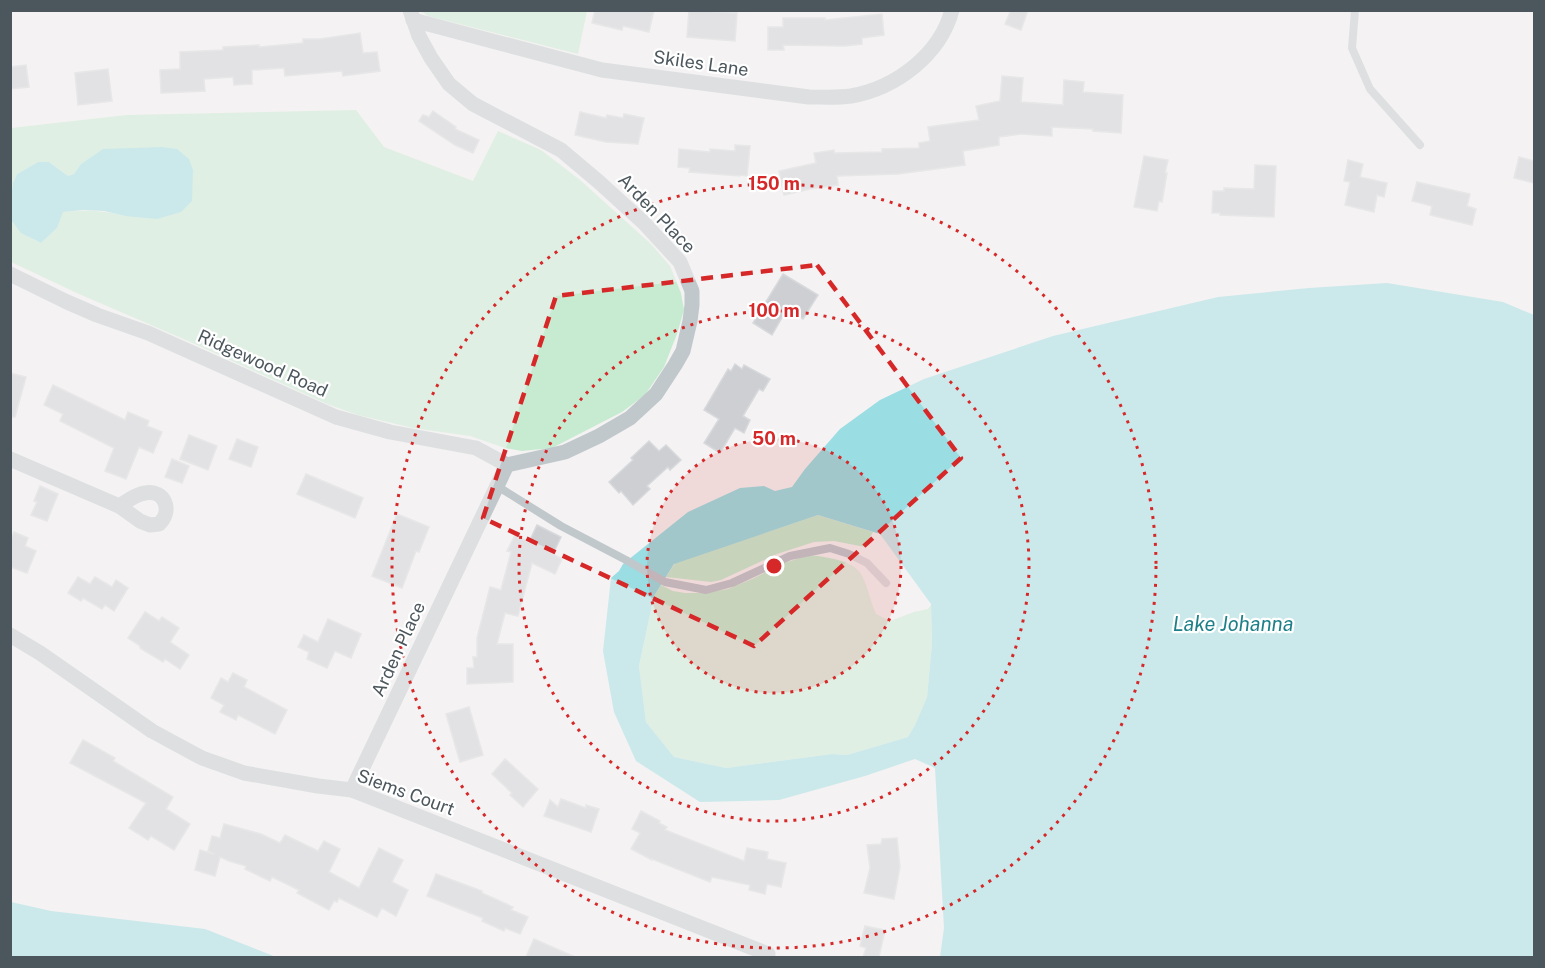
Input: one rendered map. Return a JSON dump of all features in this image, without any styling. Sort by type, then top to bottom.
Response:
[{"type":"street","name":"Skiles Lane","points":[[411,15],[602,70],[832,98],[870,91],[908,71],[939,41],[952,10]]},
{"type":"street","name":"Arden Place","points":[[352,790],[507,465],[565,452],[630,418],[656,394],[683,351],[692,305],[692,291],[680,262],[644,223],[561,150],[473,104],[449,84],[418,36],[411,15]]},
{"type":"street","name":"Ridgewood Road","points":[[10,274],[67,302],[148,333],[336,417],[390,432],[476,448],[507,465]]},
{"type":"street","points":[[10,459],[118,506]]},
{"type":"street","name":"Siems Court","points":[[10,635],[40,653],[152,731],[202,758],[244,774],[352,790],[768,954]]},
{"type":"lane","points":[[1354,10],[1352,48],[1370,89],[1420,145]]},
{"type":"lane","points":[[497,486],[561,526],[665,582],[706,590],[732,584],[790,556],[830,548],[867,563],[886,583]]},
{"type":"highlighted area","points":[[817,265],[961,458],[754,646],[483,518],[556,296]]},
{"type":"green space","points":[[421,11],[587,11],[578,54],[428,16]]},
{"type":"green space","points":[[356,110],[384,147],[473,181],[498,131],[541,150],[580,180],[651,244],[670,266],[681,293],[684,310],[664,367],[645,395],[622,412],[552,448],[522,451],[505,448],[470,436],[413,428],[358,415],[327,404],[11,262],[10,212],[17,228],[41,243],[57,228],[62,212],[94,211],[125,216],[104,149],[81,164],[74,174],[68,176],[49,162],[38,162],[17,174],[11,196],[11,128],[127,115]]},
{"type":"green space","points":[[818,515],[873,532],[865,547],[834,541],[814,542],[777,554],[721,580],[711,582],[666,577],[675,563]]},
{"type":"green space","points":[[809,555],[845,562],[857,569],[876,614],[890,621],[928,609],[931,605],[932,644],[927,697],[908,737],[847,755],[832,754],[726,768],[674,757],[646,722],[639,666],[654,596],[661,585],[673,591],[685,593],[728,589],[784,563]]},
{"type":"water","points":[[162,147],[177,149],[189,159],[193,170],[192,201],[181,212],[157,219],[125,216],[104,211],[63,212],[57,228],[41,243],[21,233],[11,220],[11,196],[17,174],[38,162],[49,162],[68,176],[74,174],[81,164],[103,149]]},
{"type":"water","name":"Lake Johanna","points":[[1387,283],[1503,302],[1534,315],[1534,957],[940,957],[944,928],[935,768],[915,759],[865,776],[779,800],[700,802],[636,761],[614,712],[603,651],[611,578],[623,564],[688,512],[740,488],[764,486],[775,491],[792,487],[840,429],[880,400],[924,379],[1053,336],[1218,297]],"holes":[[[818,515],[880,534],[931,604],[932,644],[927,697],[908,737],[847,755],[832,754],[726,768],[674,757],[646,722],[639,666],[654,596],[674,564]]]},
{"type":"water","points":[[11,902],[51,911],[205,929],[276,957],[11,957]]},
{"type":"building","points":[[595,10],[654,10],[649,32],[623,26],[622,30],[592,23]]},
{"type":"building","points":[[689,10],[737,13],[735,41],[687,37]]},
{"type":"building","points":[[1011,10],[1028,10],[1021,30],[1005,24]]},
{"type":"building","points":[[882,14],[884,35],[862,38],[862,44],[783,45],[784,50],[768,50],[768,27],[783,27],[783,18],[825,18],[825,20]]},
{"type":"building","points":[[360,33],[363,53],[377,52],[380,71],[343,76],[342,71],[285,76],[284,68],[252,70],[252,84],[234,85],[233,77],[204,79],[205,91],[161,93],[160,70],[180,69],[180,52],[223,50],[223,47],[303,43],[303,39]]},
{"type":"building","points":[[26,65],[29,87],[10,89],[10,67]]},
{"type":"building","points":[[108,69],[112,101],[78,105],[75,73]]},
{"type":"building","points":[[1002,76],[1023,78],[1021,102],[1063,105],[1064,80],[1084,82],[1083,92],[1123,95],[1121,133],[1052,127],[1052,136],[1021,134],[999,137],[999,145],[963,151],[965,165],[898,174],[837,176],[838,185],[784,195],[779,171],[816,163],[814,153],[834,150],[834,153],[882,152],[882,149],[919,148],[919,143],[930,141],[928,127],[979,120],[976,106],[1000,101]]},
{"type":"building","points":[[433,111],[456,127],[455,129],[479,140],[473,153],[455,145],[419,121],[423,115],[429,117]]},
{"type":"building","points":[[580,112],[606,118],[607,115],[623,118],[624,114],[644,118],[638,144],[606,142],[575,135]]},
{"type":"building","points":[[735,145],[750,146],[747,176],[689,172],[690,168],[678,167],[679,149],[710,152],[710,149],[735,151]]},
{"type":"building","points":[[1144,156],[1168,160],[1162,202],[1159,201],[1157,211],[1134,207]]},
{"type":"building","points":[[1519,157],[1534,161],[1534,183],[1514,178]]},
{"type":"building","points":[[1348,160],[1363,164],[1360,177],[1387,183],[1384,197],[1377,195],[1374,212],[1345,205],[1350,182],[1344,181]]},
{"type":"building","points":[[1255,165],[1276,166],[1274,217],[1212,213],[1213,191],[1224,191],[1224,188],[1254,189]]},
{"type":"building","points":[[1417,182],[1470,194],[1467,206],[1476,209],[1472,225],[1430,215],[1432,206],[1412,201]]},
{"type":"building","points":[[783,274],[818,295],[803,319],[787,309],[772,335],[753,323]]},
{"type":"building","points":[[735,364],[742,369],[744,365],[770,379],[763,391],[759,389],[743,416],[750,420],[744,433],[735,428],[720,453],[704,443],[719,419],[704,410],[728,369],[731,371]]},
{"type":"building","points":[[10,373],[26,377],[15,417],[10,417]]},
{"type":"building","points":[[53,385],[125,420],[128,412],[149,421],[147,426],[162,432],[153,453],[139,447],[126,479],[105,471],[114,448],[60,421],[63,414],[44,405]]},
{"type":"building","points":[[189,435],[217,446],[208,470],[180,459]]},
{"type":"building","points":[[237,439],[258,447],[251,467],[229,459]]},
{"type":"building","points":[[649,441],[659,451],[666,445],[681,460],[670,470],[668,467],[647,486],[650,489],[633,505],[621,491],[619,493],[609,482],[633,460],[631,458]]},
{"type":"building","points":[[172,459],[189,466],[182,483],[165,477]]},
{"type":"building","points":[[306,474],[363,498],[355,518],[297,494]]},
{"type":"building","points":[[40,486],[58,494],[47,521],[31,515],[37,502],[34,501]]},
{"type":"building","points":[[397,514],[429,527],[419,552],[416,551],[402,588],[372,576]]},
{"type":"building","points":[[537,525],[561,537],[553,554],[562,559],[555,574],[532,563],[518,616],[505,613],[497,644],[513,644],[513,682],[467,684],[467,668],[474,668],[473,657],[477,657],[477,638],[490,587],[501,590],[511,552],[507,551],[515,535],[529,542]]},
{"type":"building","points":[[14,532],[28,538],[25,546],[36,551],[27,573],[10,567],[10,541]]},
{"type":"building","points":[[78,577],[90,584],[95,577],[112,587],[116,580],[128,588],[114,611],[105,605],[102,609],[83,598],[81,601],[68,593]]},
{"type":"building","points":[[145,612],[159,621],[162,617],[179,628],[170,642],[189,655],[180,669],[165,659],[163,662],[128,638]]},
{"type":"building","points":[[328,619],[361,634],[351,658],[335,651],[327,668],[307,659],[309,652],[298,647],[304,635],[318,642]]},
{"type":"building","points":[[233,673],[247,680],[244,687],[287,710],[275,734],[238,715],[236,720],[220,712],[224,705],[211,698],[221,678],[228,682]]},
{"type":"building","points":[[469,707],[483,755],[460,762],[446,714]]},
{"type":"building","points":[[83,740],[115,758],[113,761],[173,797],[166,809],[190,824],[174,850],[151,836],[148,840],[129,828],[146,803],[70,763]]},
{"type":"building","points":[[505,759],[538,789],[523,807],[492,774]]},
{"type":"building","points":[[561,799],[586,808],[586,805],[599,809],[591,832],[544,816],[550,800],[558,807]]},
{"type":"building","points":[[641,811],[660,821],[659,823],[667,827],[665,830],[744,861],[747,848],[768,852],[767,859],[786,863],[781,887],[767,884],[765,894],[749,890],[750,885],[712,877],[710,882],[652,860],[631,849],[640,833],[632,829]]},
{"type":"building","points":[[224,824],[261,834],[280,843],[285,835],[318,851],[324,841],[340,849],[329,872],[359,888],[379,848],[403,860],[392,882],[408,890],[396,916],[382,908],[377,917],[339,898],[337,902],[334,901],[329,910],[297,893],[299,890],[272,877],[270,881],[245,869],[246,866],[220,857],[215,876],[195,870],[200,850],[214,854],[208,851],[212,836],[220,838]]},
{"type":"building","points":[[897,838],[900,867],[894,899],[864,893],[870,868],[867,845],[881,844],[882,839]]},
{"type":"building","points":[[436,874],[482,891],[513,907],[511,910],[528,917],[520,934],[505,928],[504,931],[482,921],[483,918],[427,896]]},
{"type":"building","points":[[865,926],[885,930],[879,957],[863,957],[866,948],[860,946]]},
{"type":"building","points":[[534,939],[575,957],[526,957]]}]
